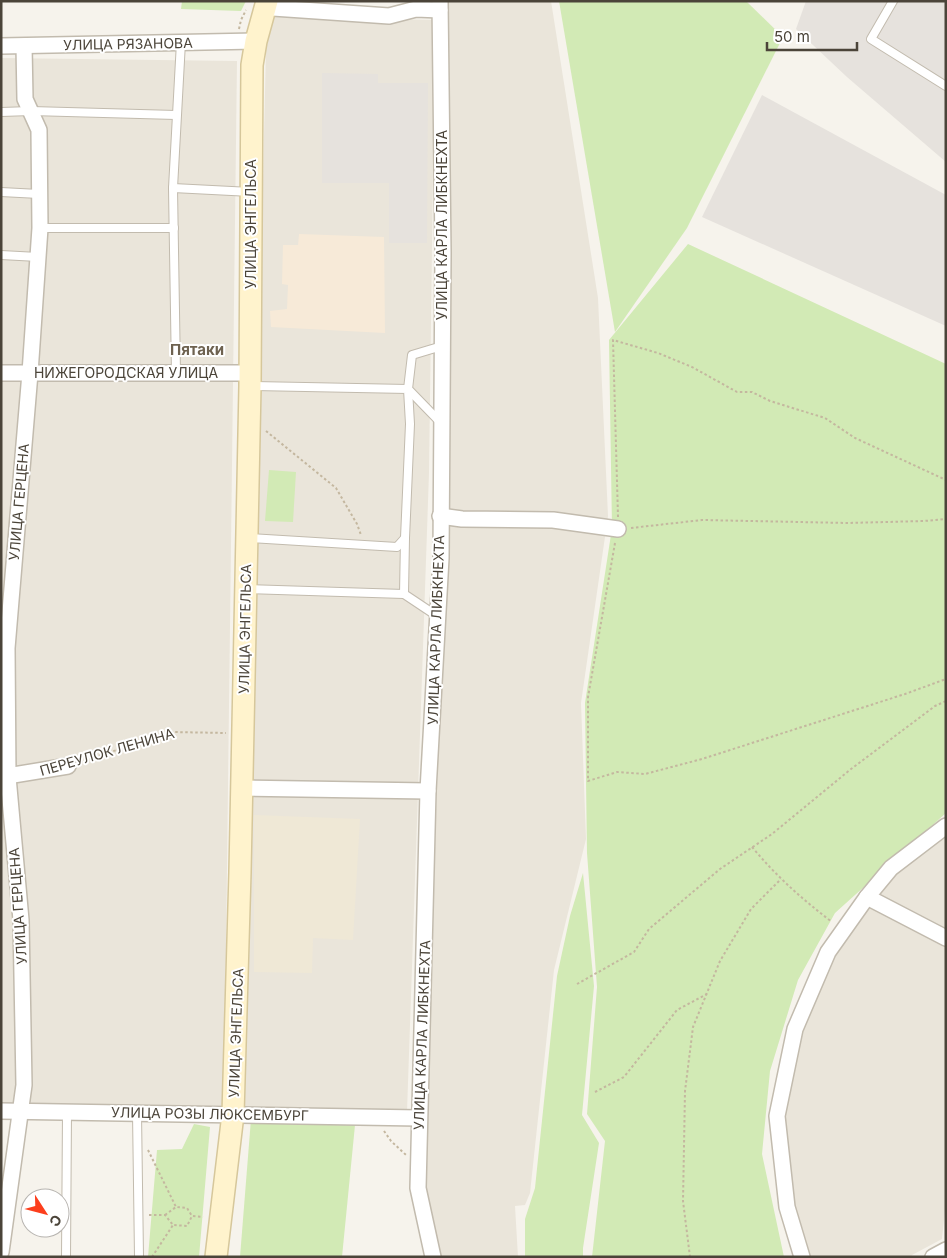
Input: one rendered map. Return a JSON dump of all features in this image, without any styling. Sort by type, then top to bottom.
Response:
[{"type":"main road","name":"УЛИЦА ЭНГЕЛЬСА","points":[[216,1257],[233,1114],[242,788],[250,379],[252,65],[246,41],[260,5]]},
{"type":"street","points":[[260,5],[273,8],[389,16],[440,5]]},
{"type":"street","name":"УЛИЦА КАРЛА ЛИБКНЕХТА","points":[[433,1257],[418,1188],[418,1161],[428,791],[441,558],[442,160],[440,5]]},
{"type":"street","name":"УЛИЦА РЯЗАНОВА","points":[[1,46],[246,41]]},
{"type":"street","name":"УЛИЦА ГЕРЦЕНА","points":[[1,1252],[24,1085],[21,920],[5,777],[7,648],[40,228],[39,130],[26,99],[24,46]]},
{"type":"street","name":"НИЖЕГОРОДСКАЯ УЛИЦА","points":[[1,373],[176,373],[250,379]]},
{"type":"street","points":[[440,516],[462,520],[553,520],[618,529]]},
{"type":"street","name":"ПЕРЕУЛОК ЛЕНИНА","points":[[5,777],[68,766]]},
{"type":"street","points":[[242,788],[428,791]]},
{"type":"street","points":[[802,1257],[787,1207],[778,1116],[795,1029],[828,952],[867,897],[891,868],[946,826]]},
{"type":"street","points":[[867,897],[946,938]]},
{"type":"street","name":"УЛИЦА РОЗЫ ЛЮКСЕМБУРГ","points":[[1,1111],[67,1112],[137,1120],[233,1114],[419,1118]]},
{"type":"street","points":[[933,1257],[946,1250]]},
{"type":"lane","points":[[893,1],[871,39],[946,86]]},
{"type":"lane","points":[[176,373],[173,188],[181,42]]},
{"type":"lane","points":[[1,112],[31,111],[176,115]]},
{"type":"lane","points":[[173,188],[251,192]]},
{"type":"lane","points":[[1,192],[39,194]]},
{"type":"lane","points":[[40,228],[174,228]]},
{"type":"lane","points":[[1,255],[38,257]]},
{"type":"lane","points":[[404,594],[410,424],[408,389],[412,355],[442,346]]},
{"type":"lane","points":[[250,379],[408,389],[441,423]]},
{"type":"lane","points":[[247,538],[396,547],[405,538]]},
{"type":"lane","points":[[246,589],[404,594],[438,616]]},
{"type":"lane","points":[[66,1257],[67,1112]]},
{"type":"lane","points":[[137,1120],[139,1257]]},
{"type":"path","points":[[246,41],[241,20],[260,5]]},
{"type":"path","points":[[946,480],[855,438],[825,418],[770,401],[752,392],[737,392],[692,367],[613,340],[618,529],[588,697],[588,782],[617,772],[645,774],[702,759],[878,703],[946,679]]},
{"type":"path","points":[[262,428],[336,488],[357,524],[365,545]]},
{"type":"path","points":[[618,529],[702,520],[848,523],[946,519]]},
{"type":"path","points":[[577,984],[634,952],[649,929],[720,869],[772,834],[851,769],[934,706],[946,701]]},
{"type":"path","name":"ПЕРЕУЛОК ЛЕНИНА","points":[[68,766],[172,732],[243,733]]},
{"type":"path","points":[[752,847],[781,879],[806,902],[843,930]]},
{"type":"path","points":[[690,1257],[683,1201],[685,1091],[693,1027],[720,961],[751,909],[781,879]]},
{"type":"path","points":[[595,1092],[624,1077],[677,1010],[706,994]]},
{"type":"path","points":[[374,1117],[390,1141],[404,1154],[418,1161]]},
{"type":"path","points":[[137,1120],[176,1207]]},
{"type":"path","points":[[138,1215],[165,1214],[176,1207],[186,1208],[192,1216],[208,1217]]},
{"type":"path","points":[[165,1214],[173,1225],[187,1226],[192,1216]]},
{"type":"path","points":[[152,1257],[173,1225]]},
{"type":"shaded area","points":[[445,1],[551,1],[598,298],[608,516],[581,703],[586,839],[554,970],[530,1193],[525,1205],[515,1206],[518,1257],[437,1257],[423,1186],[447,502]]},
{"type":"shaded area","points":[[806,1],[946,1],[946,162],[847,77],[796,29]]},
{"type":"shaded area","points":[[274,16],[435,20],[429,473],[407,1112],[242,1108],[266,49]]},
{"type":"shaded area","points":[[1,58],[237,61],[224,1110],[1,1105]]},
{"type":"shaded area","points":[[322,73],[378,74],[378,83],[428,83],[427,243],[389,243],[389,183],[322,183]]},
{"type":"shaded area","points":[[762,95],[946,195],[946,326],[702,217]]},
{"type":"shaded area","points":[[299,234],[384,237],[385,333],[271,327],[270,311],[287,309],[288,285],[282,284],[283,245],[298,245]]},
{"type":"shaded area","points":[[254,815],[360,819],[353,940],[313,938],[312,973],[254,972]]},
{"type":"shaded area","points":[[946,829],[946,932],[878,894],[890,873]]},
{"type":"shaded area","points":[[869,901],[946,942],[946,1200],[942,1239],[911,1257],[809,1257],[793,1205],[784,1123],[788,1087],[803,1025],[827,965]]},
{"type":"green space","points":[[182,1],[246,1],[241,11],[181,9]]},
{"type":"green space","points":[[559,1],[746,1],[783,37],[687,228],[615,332]]},
{"type":"green space","points":[[688,244],[946,364],[946,813],[835,913],[798,980],[770,1071],[762,1154],[784,1257],[592,1257],[605,1141],[587,1114],[597,987],[587,853],[585,703],[612,528],[609,340]]},
{"type":"green space","points":[[269,470],[296,472],[293,522],[265,521]]},
{"type":"green space","points":[[583,873],[594,986],[582,1115],[599,1143],[583,1257],[525,1257],[525,1219],[535,1188],[557,976],[570,916]]},
{"type":"green space","points":[[251,1119],[355,1125],[342,1257],[240,1257]]},
{"type":"green space","points":[[194,1124],[210,1127],[199,1257],[148,1257],[157,1150],[182,1149]]},
{"type":"district","name":"Пятаки","points":[[197,350]]}]
